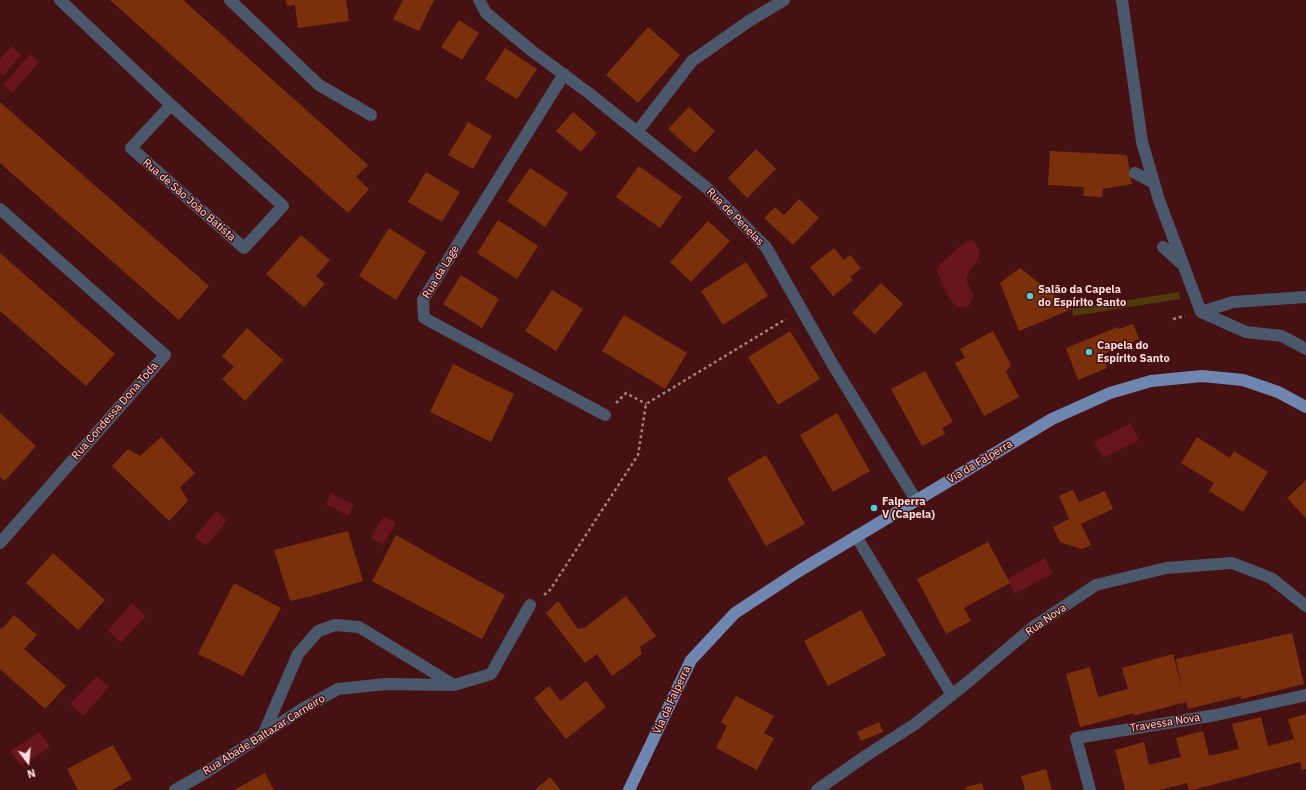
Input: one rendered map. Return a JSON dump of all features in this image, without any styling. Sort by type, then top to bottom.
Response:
[{"type":"main road","name":"Via da Falperra","points":[[629,790],[691,660],[735,613],[856,536],[1052,419],[1110,393],[1151,381],[1202,376],[1242,380],[1278,392],[1306,407]]},
{"type":"street","name":"Rua de São João Batista","points":[[60,0],[171,105],[282,206],[244,248],[130,148],[171,105]]},
{"type":"street","points":[[230,0],[319,85],[371,115]]},
{"type":"street","name":"Rua de Penelas","points":[[479,0],[486,13],[708,189],[766,247],[833,365],[916,500]]},
{"type":"street","points":[[638,132],[692,61],[749,21],[784,0]]},
{"type":"street","points":[[1122,0],[1142,142],[1159,200],[1201,312],[1246,332],[1282,336],[1306,349]]},
{"type":"street","name":"Rua da Lage","points":[[564,74],[423,300],[424,318],[605,415]]},
{"type":"street","points":[[1135,173],[1154,183]]},
{"type":"street","name":"Rua Condessa Dona Toda","points":[[0,209],[165,355],[0,543]]},
{"type":"street","points":[[1163,247],[1184,267]]},
{"type":"street","points":[[1201,312],[1233,302],[1306,296]]},
{"type":"street","points":[[856,536],[952,695]]},
{"type":"street","name":"Rua Nova","points":[[817,790],[915,724],[1033,627],[1096,585],[1166,568],[1232,563],[1271,578],[1306,606]]},
{"type":"street","name":"Rua Abade Baltazar Carneiro","points":[[175,790],[205,773],[302,709],[338,689],[386,684],[454,685],[491,674],[530,605]]},
{"type":"street","points":[[263,735],[298,654],[318,631],[335,624],[359,627],[454,685]]},
{"type":"street","name":"Travessa Nova","points":[[1090,790],[1076,738],[1216,715],[1306,695]]},
{"type":"path","points":[[530,605],[550,590],[638,455],[646,404],[801,310]]},
{"type":"path","points":[[626,392],[646,404]]},
{"type":"shaded area","points":[[11,46],[21,55],[3,76],[0,73],[0,59]]},
{"type":"shaded area","points":[[30,54],[39,62],[12,93],[3,85]]},
{"type":"shaded area","points":[[972,240],[979,251],[978,260],[968,273],[966,279],[973,295],[969,306],[960,307],[952,302],[943,287],[937,272],[940,264],[966,241]]},
{"type":"shaded area","points":[[1179,292],[1180,299],[1073,316],[1072,309]]},
{"type":"shaded area","points":[[1131,423],[1139,440],[1103,458],[1094,442]]},
{"type":"shaded area","points":[[331,493],[354,505],[348,516],[326,504]]},
{"type":"shaded area","points":[[216,511],[227,520],[206,546],[195,537]]},
{"type":"shaded area","points":[[383,516],[396,523],[383,545],[371,538]]},
{"type":"shaded area","points":[[1045,558],[1053,573],[1015,594],[1007,579]]},
{"type":"shaded area","points":[[132,603],[146,616],[121,643],[108,630]]},
{"type":"shaded area","points":[[96,676],[109,687],[83,716],[70,704]]},
{"type":"shaded area","points":[[40,732],[50,747],[21,766],[10,751]]},
{"type":"building","points":[[110,0],[183,0],[368,165],[356,177],[369,189],[348,213]]},
{"type":"building","points":[[286,0],[346,0],[349,21],[298,28],[295,5],[287,6]]},
{"type":"building","points":[[403,0],[434,0],[419,31],[393,19]]},
{"type":"building","points":[[459,20],[479,33],[462,60],[441,47]]},
{"type":"building","points":[[648,27],[680,55],[638,103],[606,75]]},
{"type":"building","points":[[505,48],[537,69],[517,99],[485,79]]},
{"type":"building","points":[[0,102],[209,286],[179,320],[0,163]]},
{"type":"building","points":[[689,107],[715,131],[695,153],[668,129]]},
{"type":"building","points":[[573,112],[597,133],[581,152],[556,131]]},
{"type":"building","points":[[468,122],[492,136],[473,169],[448,155]]},
{"type":"building","points":[[756,149],[776,169],[747,198],[728,178]]},
{"type":"building","points":[[1050,151],[1127,155],[1132,184],[1103,189],[1102,197],[1083,196],[1084,187],[1048,185]]},
{"type":"building","points":[[639,166],[682,197],[660,228],[616,197]]},
{"type":"building","points":[[530,168],[568,193],[545,227],[507,201]]},
{"type":"building","points":[[426,172],[460,192],[442,222],[408,202]]},
{"type":"building","points":[[799,199],[819,218],[793,245],[764,218],[775,207],[784,215]]},
{"type":"building","points":[[498,220],[538,246],[517,279],[477,253]]},
{"type":"building","points":[[708,221],[730,241],[691,282],[670,262]]},
{"type":"building","points":[[389,228],[426,252],[396,300],[359,276]]},
{"type":"building","points":[[301,235],[330,260],[316,276],[325,284],[304,307],[266,274]]},
{"type":"building","points":[[834,248],[844,260],[850,255],[861,268],[850,277],[853,280],[833,296],[810,267]]},
{"type":"building","points":[[0,253],[115,354],[86,386],[0,311]]},
{"type":"building","points":[[746,262],[768,296],[723,325],[701,291]]},
{"type":"building","name":"Salão da Capela do Espírito Santo","points":[[1020,268],[1072,309],[1019,331],[1000,283]]},
{"type":"building","points":[[461,275],[499,299],[482,328],[443,304]]},
{"type":"building","points":[[881,283],[903,304],[875,334],[852,313]]},
{"type":"building","points":[[552,290],[583,309],[556,351],[525,331]]},
{"type":"building","points":[[624,315],[687,353],[665,389],[602,351]]},
{"type":"building","name":"Capela do Espírito Santo","points":[[1133,324],[1139,339],[1102,355],[1107,368],[1078,380],[1066,348],[1118,327],[1119,329]]},
{"type":"building","points":[[247,328],[283,360],[245,401],[222,379],[234,367],[222,356]]},
{"type":"building","points":[[790,331],[820,379],[778,405],[748,357]]},
{"type":"building","points":[[993,331],[1011,365],[1006,372],[1019,397],[984,416],[955,363],[965,358],[960,349]]},
{"type":"building","points":[[453,364],[514,394],[491,442],[430,412]]},
{"type":"building","points":[[925,371],[953,422],[942,428],[945,434],[922,446],[891,389]]},
{"type":"building","points":[[0,413],[36,446],[5,481],[0,477]]},
{"type":"building","points":[[837,413],[870,471],[833,492],[800,435]]},
{"type":"building","points":[[161,437],[195,473],[180,487],[188,501],[169,521],[112,466],[128,449],[140,456]]},
{"type":"building","points":[[1197,437],[1230,458],[1234,451],[1268,472],[1243,512],[1209,491],[1214,483],[1181,463]]},
{"type":"building","points":[[766,455],[805,524],[766,546],[727,478]]},
{"type":"building","points":[[1306,480],[1306,518],[1287,498]]},
{"type":"building","points":[[1073,490],[1079,502],[1105,491],[1113,509],[1081,524],[1091,545],[1082,549],[1060,542],[1053,527],[1069,519],[1059,496]]},
{"type":"building","points":[[348,531],[363,581],[290,601],[274,550]]},
{"type":"building","points":[[396,535],[505,595],[482,639],[372,581]]},
{"type":"building","points":[[988,542],[1010,583],[964,608],[971,621],[946,634],[917,579]]},
{"type":"building","points":[[53,553],[105,600],[78,630],[26,583]]},
{"type":"building","points":[[234,583],[281,608],[243,676],[198,654]]},
{"type":"building","points":[[626,596],[656,636],[640,647],[642,654],[612,676],[597,654],[585,663],[546,613],[558,601],[578,629],[584,628]]},
{"type":"building","points":[[861,610],[886,655],[828,686],[804,641]]},
{"type":"building","points":[[14,615],[37,635],[24,649],[66,686],[45,709],[0,669],[0,628],[2,629]]},
{"type":"building","points":[[1292,633],[1304,684],[1241,699],[1241,696],[1188,709],[1186,702],[1133,716],[1134,713],[1080,727],[1066,674],[1090,667],[1098,697],[1128,689],[1122,668],[1173,654],[1182,689],[1176,659]]},
{"type":"building","points":[[586,681],[606,707],[566,739],[534,698],[549,686],[561,701]]},
{"type":"building","points":[[736,696],[774,716],[764,733],[774,738],[757,770],[716,748],[727,726],[721,722]]},
{"type":"building","points":[[1306,714],[1306,769],[1302,770],[1300,762],[1192,790],[1189,790],[1187,783],[1159,790],[1125,790],[1115,750],[1144,742],[1149,765],[1181,757],[1176,738],[1203,731],[1209,756],[1239,749],[1232,724],[1261,717],[1268,746],[1294,739],[1288,719]]},
{"type":"building","points":[[879,722],[883,732],[861,741],[857,732]]},
{"type":"building","points":[[113,745],[132,779],[112,790],[78,790],[67,769]]},
{"type":"building","points":[[1046,769],[1052,790],[1025,790],[1021,776]]},
{"type":"building","points":[[265,773],[274,790],[234,790]]},
{"type":"building","points":[[550,777],[561,790],[535,790]]},
{"type":"building","points":[[982,783],[984,790],[966,790],[965,787]]},
{"type":"place","name":"Salão da Capela do Espírito Santo","points":[[1030,296]]},
{"type":"place","name":"Capela do Espírito Santo","points":[[1089,352]]},
{"type":"place","name":"Falperra V (Capela)","points":[[874,508]]}]
